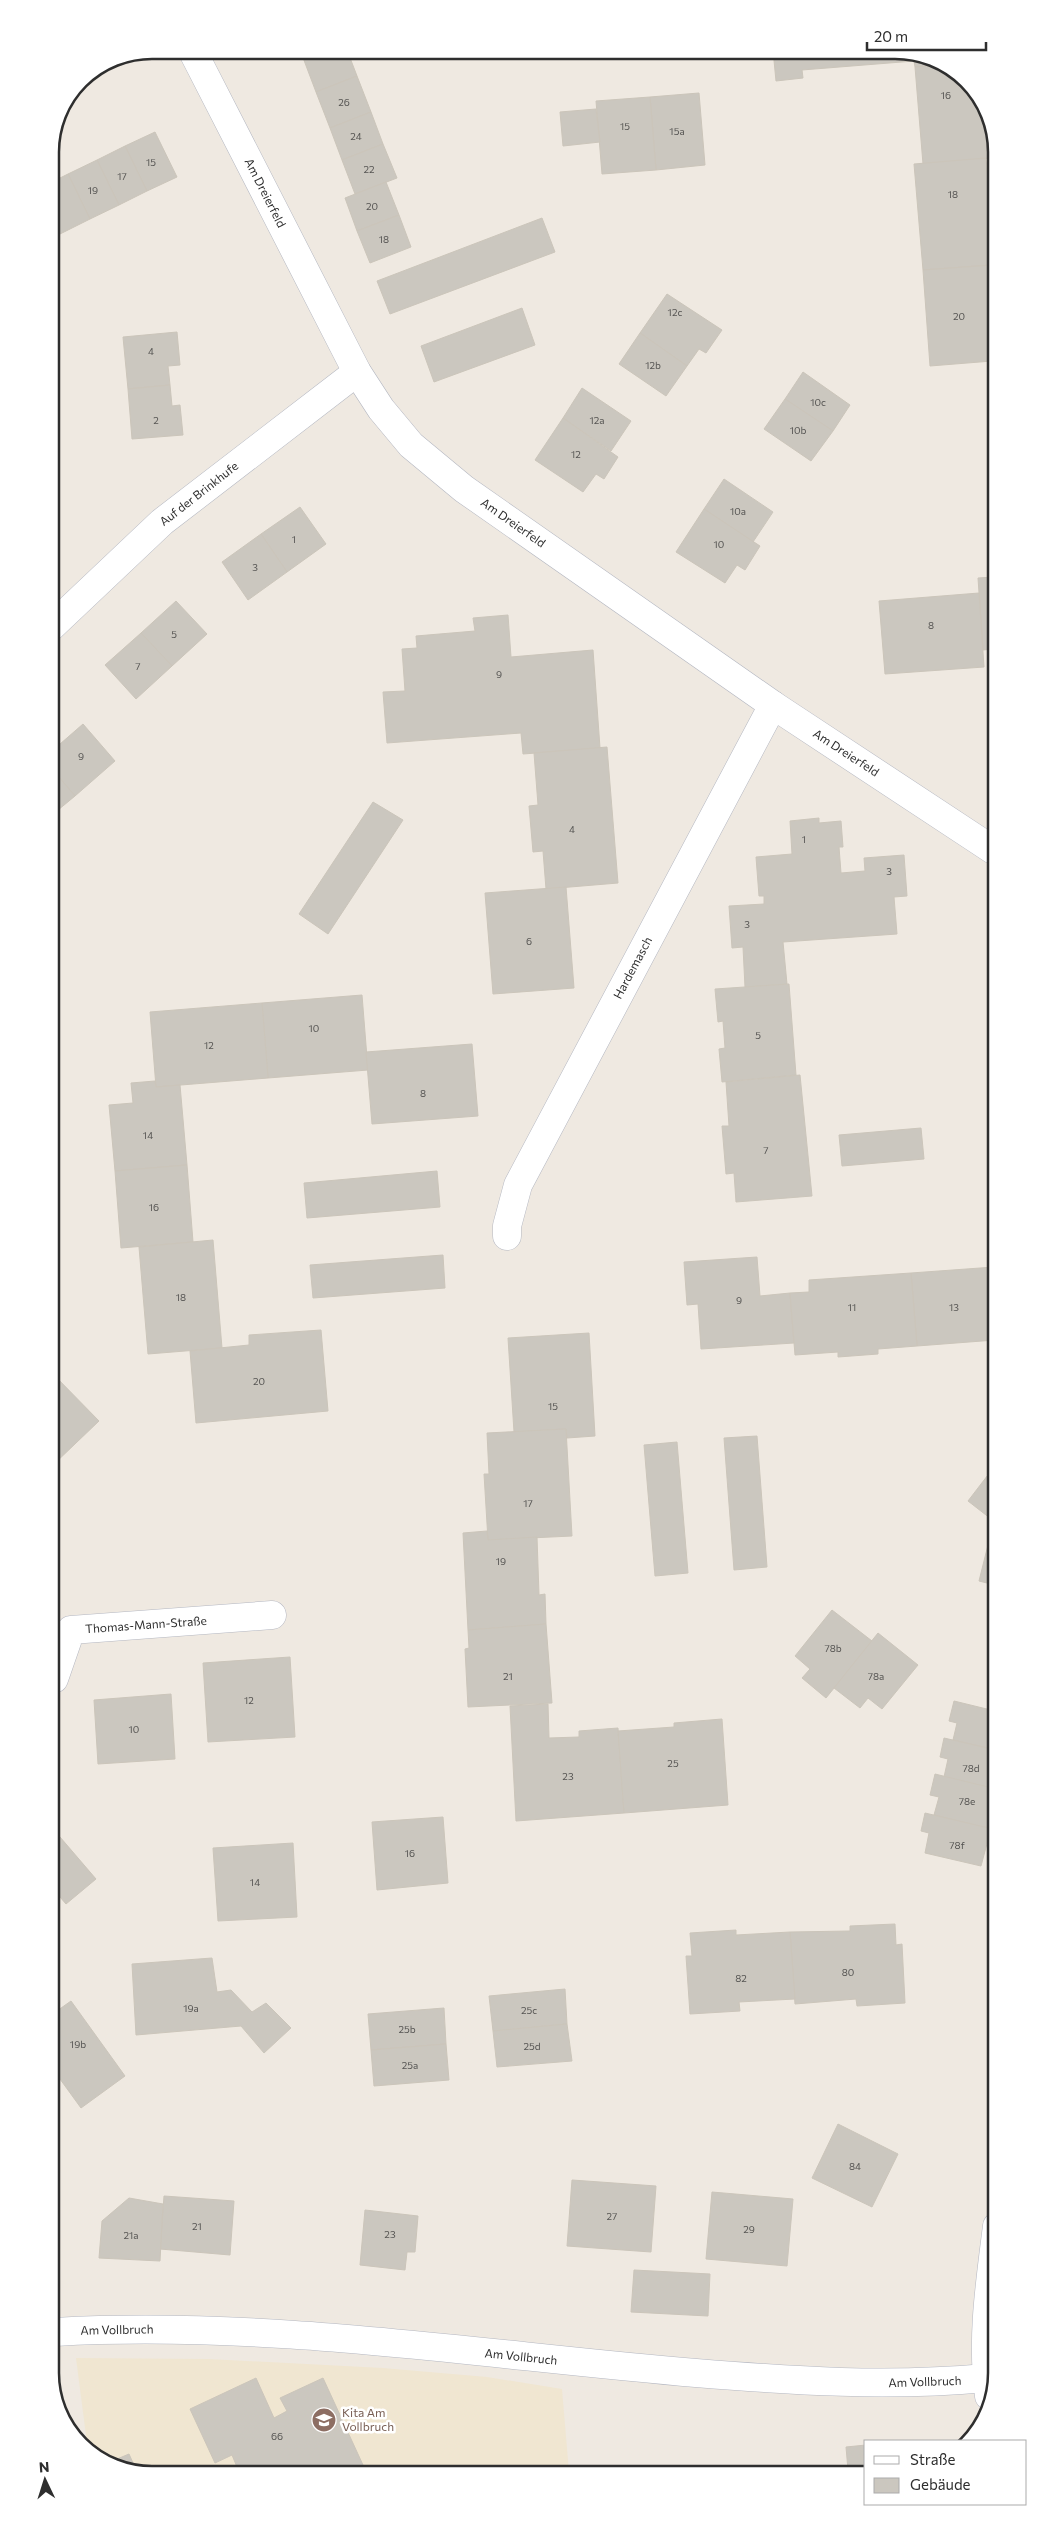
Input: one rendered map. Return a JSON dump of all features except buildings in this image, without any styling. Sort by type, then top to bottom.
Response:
[{"type":"street","name":"Am Dreierfeld","points":[[197,59],[356,372],[381,409],[411,445],[464,489],[773,705],[988,847]]},
{"type":"street","name":"Auf der Brinkhufe","points":[[59,619],[162,522],[356,372]]},
{"type":"street","name":"Hardemasch","points":[[507,1236],[507,1226],[518,1185],[773,705]]},
{"type":"street","name":"Thomas-Mann-Straße","points":[[59,1664],[71,1630],[272,1615]]},
{"type":"street","name":"Am Vollbruch","points":[[59,2332],[191,2328],[320,2336],[591,2364],[825,2383],[951,2382],[987,2388]]},
{"type":"shaded area","name":"Kita Am Vollbruch","points":[[76,2358],[208,2359],[383,2368],[487,2377],[562,2389],[568,2466],[146,2466],[116,2459],[105,2454],[87,2439]]},
{"type":"place","name":"Kita Am Vollbruch","points":[[324,2420]]}]
